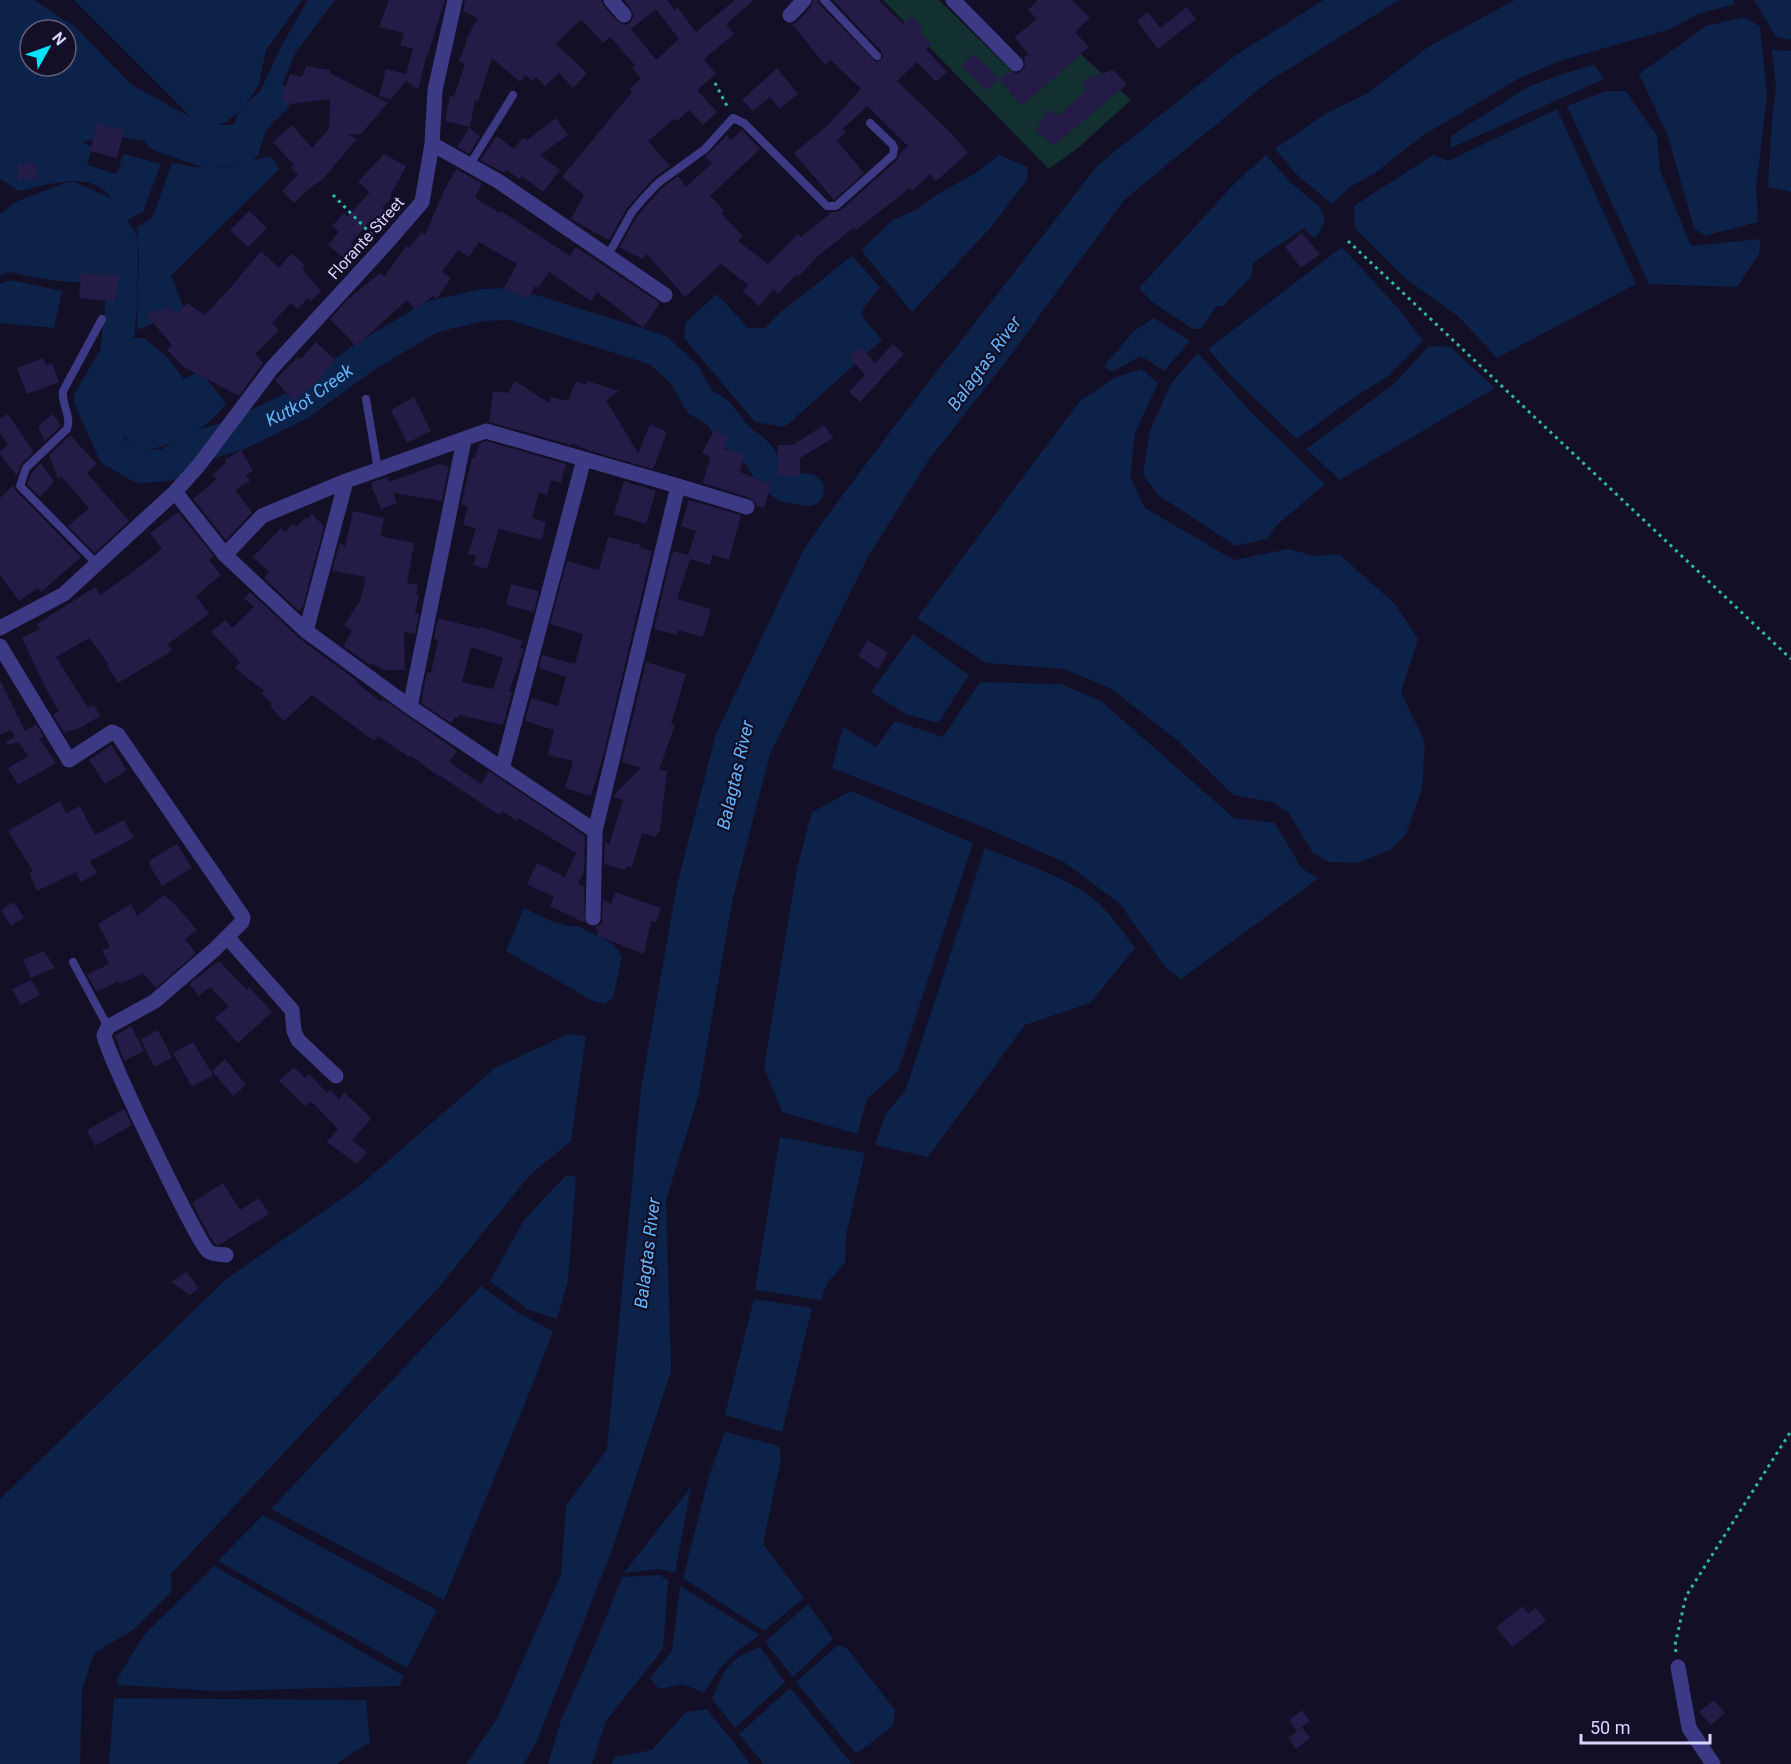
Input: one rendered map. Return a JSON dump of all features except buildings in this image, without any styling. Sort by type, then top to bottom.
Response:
[{"type":"street","name":"Florante Street","points":[[0,627],[64,594],[175,492],[199,465],[272,368],[422,202],[432,144],[435,90],[454,0]]},
{"type":"street","points":[[611,0],[624,15]]},
{"type":"street","points":[[790,15],[804,0]]},
{"type":"street","points":[[953,0],[1016,64]]},
{"type":"street","points":[[432,144],[498,181],[665,295]]},
{"type":"street","points":[[225,555],[261,516],[346,481],[486,431],[747,507]]},
{"type":"street","points":[[410,707],[464,440]]},
{"type":"street","points":[[502,769],[584,459]]},
{"type":"street","points":[[306,631],[346,481]]},
{"type":"street","points":[[593,918],[595,831],[678,486]]},
{"type":"street","points":[[175,492],[225,555],[306,631],[410,707],[595,831]]},
{"type":"street","points":[[0,646],[69,760],[112,732],[122,739],[243,917],[242,922],[155,1001],[108,1027],[105,1030],[104,1039],[183,1207],[207,1251],[216,1255],[226,1255]]},
{"type":"street","points":[[226,937],[292,1010],[294,1031],[298,1040],[336,1076]]},
{"type":"street","points":[[1678,1667],[1689,1728],[1713,1764]]},
{"type":"lane","points":[[824,0],[877,56]]},
{"type":"lane","points":[[469,166],[513,94]]},
{"type":"lane","points":[[608,257],[632,212],[643,199],[658,183],[705,149],[733,118],[744,123],[827,206],[836,206],[893,155],[892,144],[870,123]]},
{"type":"lane","points":[[96,564],[20,486],[26,468],[67,429],[69,423],[62,400],[63,391],[102,319]]},
{"type":"lane","points":[[366,399],[378,470]]},
{"type":"lane","points":[[73,962],[108,1027]]},
{"type":"path","points":[[715,83],[733,118]]},
{"type":"path","points":[[333,195],[383,247]]},
{"type":"path","points":[[1348,240],[1791,659]]},
{"type":"path","points":[[1678,1667],[1675,1645],[1686,1596],[1791,1431]]},
{"type":"green space","points":[[883,0],[939,0],[1019,78],[1059,34],[1131,100],[1079,147],[1049,169]]},
{"type":"water","points":[[0,0],[34,0],[61,18],[18,18],[18,78],[78,78],[78,30],[132,85],[192,118],[74,0],[302,0],[266,50],[259,84],[243,109],[224,123],[217,125],[233,125],[260,91],[282,45],[308,0],[335,0],[296,52],[269,115],[243,137],[141,140],[111,136],[82,142],[92,147],[87,165],[117,174],[123,154],[161,164],[143,212],[125,221],[108,194],[89,183],[77,181],[53,183],[19,191],[0,179]]},
{"type":"water","name":"Balagtas River","points":[[1324,0],[1399,0],[1269,81],[1124,200],[1007,360],[928,461],[869,555],[770,754],[733,897],[698,1097],[666,1200],[671,1371],[613,1547],[537,1741],[524,1764],[466,1764],[497,1719],[561,1575],[566,1506],[607,1449],[641,1089],[677,885],[716,734],[803,551],[899,420],[1098,165],[1236,55]]},
{"type":"water","points":[[1515,0],[1733,0],[1735,4],[1698,14],[1671,29],[1559,61],[1520,78],[1422,136],[1375,173],[1350,187],[1332,204],[1295,173],[1275,149],[1325,114],[1368,93],[1428,47]]},
{"type":"water","points":[[1754,0],[1791,0],[1791,40],[1776,37]]},
{"type":"water","points":[[1744,17],[1760,26],[1767,94],[1756,189],[1758,222],[1704,236],[1694,228],[1668,136],[1639,74],[1706,26]]},
{"type":"water","points":[[1772,50],[1791,51],[1791,192],[1768,187],[1776,88]]},
{"type":"water","points":[[1594,65],[1604,79],[1451,148],[1451,136],[1528,87]]},
{"type":"water","points":[[1606,91],[1626,91],[1657,136],[1660,170],[1691,246],[1761,239],[1759,254],[1737,287],[1649,284],[1567,106]]},
{"type":"water","points":[[1557,109],[1636,284],[1497,358],[1459,317],[1406,279],[1355,228],[1354,206],[1433,155],[1448,161]]},
{"type":"water","points":[[999,155],[1028,167],[1027,180],[992,226],[912,312],[861,250],[893,220],[916,210],[938,194],[974,174]]},
{"type":"water","points":[[1266,155],[1292,184],[1320,207],[1325,221],[1315,239],[1304,228],[1253,263],[1252,276],[1223,306],[1216,306],[1201,329],[1193,329],[1152,302],[1139,288],[1235,183]]},
{"type":"water","points":[[271,156],[279,169],[171,276],[185,311],[137,330],[139,252],[137,227],[152,218],[172,163],[223,168]]},
{"type":"water","points":[[67,209],[96,221],[118,244],[115,272],[104,278],[78,282],[8,272],[0,276],[0,250],[31,225]]},
{"type":"water","points":[[1342,247],[1399,309],[1423,341],[1387,377],[1350,400],[1297,439],[1234,379],[1208,349]]},
{"type":"water","points":[[852,256],[880,287],[861,315],[882,340],[785,427],[755,422],[684,338],[686,322],[717,294],[748,328],[765,328],[782,311]]},
{"type":"water","points":[[11,280],[62,291],[54,328],[0,323],[0,284]]},
{"type":"water","points":[[1154,318],[1190,341],[1164,371],[1141,356],[1112,372],[1104,366],[1134,331]]},
{"type":"water","points":[[130,338],[144,338],[168,358],[184,379],[200,371],[226,403],[209,422],[199,429],[177,441],[141,452],[109,418],[104,401],[107,388],[126,361]]},
{"type":"water","points":[[1429,346],[1450,347],[1495,388],[1340,480],[1306,449],[1394,384]]},
{"type":"water","points":[[1198,353],[1249,410],[1325,484],[1278,524],[1266,539],[1236,546],[1158,495],[1143,474],[1150,430],[1172,382]]},
{"type":"water","points":[[1141,369],[1158,383],[1135,433],[1130,477],[1145,508],[1234,560],[1288,549],[1315,556],[1339,554],[1395,604],[1418,639],[1401,692],[1425,742],[1422,789],[1406,834],[1390,850],[1358,863],[1329,862],[1313,853],[1288,812],[1272,802],[1233,795],[1176,739],[1110,688],[1064,669],[986,663],[917,618],[1080,401],[1114,378]]},
{"type":"water","points":[[913,634],[969,675],[938,723],[906,714],[871,692]]},
{"type":"water","points":[[980,682],[1061,684],[1101,701],[1234,818],[1275,823],[1302,869],[1319,878],[1181,979],[1166,968],[1120,904],[1064,862],[986,828],[832,768],[843,727],[876,747],[895,721],[943,737]]},
{"type":"water","points":[[851,791],[973,843],[898,1071],[867,1099],[857,1134],[782,1112],[764,1067],[797,868],[812,812]]},
{"type":"water","points":[[985,848],[1059,878],[1086,893],[1108,913],[1135,948],[1090,1003],[1025,1025],[928,1157],[875,1145],[885,1115],[906,1089]]},
{"type":"water","points":[[524,908],[551,921],[580,927],[613,944],[622,956],[613,998],[605,1004],[593,1001],[506,951]]},
{"type":"water","points":[[568,1034],[586,1036],[571,1141],[529,1176],[439,1287],[171,1574],[171,1592],[133,1630],[94,1653],[82,1689],[80,1764],[0,1764],[0,1499],[225,1280],[357,1188],[495,1068]]},
{"type":"water","points":[[780,1137],[865,1153],[846,1235],[845,1263],[827,1283],[821,1300],[755,1290]]},
{"type":"water","points":[[566,1175],[576,1177],[568,1281],[557,1319],[527,1309],[490,1281],[524,1220]]},
{"type":"water","points":[[481,1286],[520,1314],[553,1331],[444,1600],[271,1509]]},
{"type":"water","points":[[754,1299],[812,1308],[782,1432],[725,1415]]},
{"type":"water","points":[[725,1432],[779,1446],[781,1459],[763,1544],[804,1598],[764,1631],[683,1578],[709,1476]]},
{"type":"water","points":[[691,1487],[675,1573],[659,1569],[624,1573]]},
{"type":"water","points":[[263,1515],[437,1610],[407,1668],[218,1561]]},
{"type":"water","points":[[214,1566],[404,1676],[399,1686],[215,1691],[118,1685],[117,1679],[144,1635]]},
{"type":"water","points":[[659,1575],[668,1580],[663,1649],[606,1721],[592,1764],[548,1764],[561,1720],[622,1577]]},
{"type":"water","points":[[680,1586],[760,1635],[728,1660],[704,1693],[683,1684],[659,1689],[650,1678],[672,1651]]},
{"type":"water","points":[[808,1604],[833,1639],[793,1677],[765,1642]]},
{"type":"water","points":[[838,1645],[847,1648],[895,1710],[893,1726],[856,1754],[796,1682]]},
{"type":"water","points":[[760,1647],[785,1682],[735,1728],[712,1699],[728,1666]]},
{"type":"water","points":[[790,1688],[852,1764],[764,1764],[739,1734]]},
{"type":"water","points":[[114,1698],[366,1700],[370,1742],[336,1764],[109,1764]]},
{"type":"water","points":[[707,1709],[751,1764],[611,1764],[615,1757],[652,1750],[686,1712]]},
{"type":"waterway","points":[[138,111],[161,136],[211,153],[244,147],[252,121],[275,99]]},
{"type":"waterway","name":"Kutkot Creek","points":[[0,235],[23,216],[71,198],[105,213],[122,242],[121,309],[116,355],[90,399],[113,451],[140,467],[167,465],[193,448],[239,434],[300,404],[366,356],[432,317],[482,305],[512,304],[658,350],[685,375],[699,401],[718,413],[735,435],[758,454],[769,472],[785,486],[808,490]]}]
